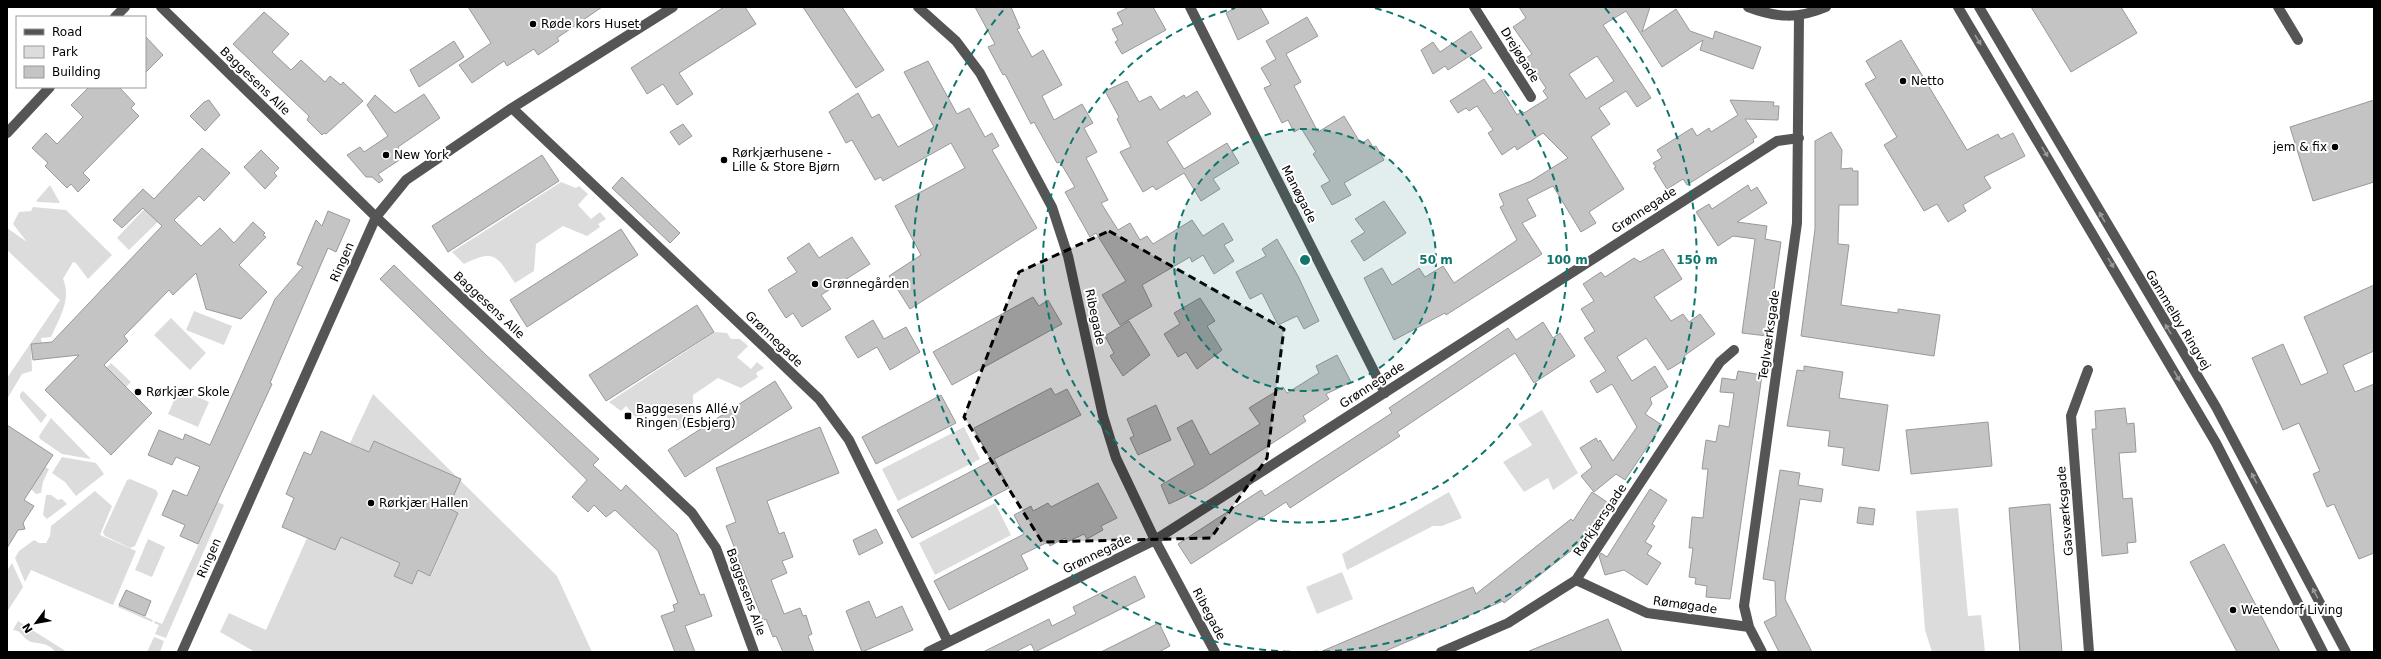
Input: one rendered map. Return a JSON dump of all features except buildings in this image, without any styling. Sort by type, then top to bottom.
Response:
[{"type":"street","points":[[116,16],[125,7]]},
{"type":"street","name":"Baggesens Alle","points":[[161,7],[376,217],[692,512],[716,548],[754,652]]},
{"type":"street","name":"Ringen","points":[[182,652],[376,217],[406,180],[512,108],[673,7]]},
{"type":"street","name":"Ribegade","points":[[918,7],[956,42],[980,73],[1052,207],[1068,256],[1103,416],[1116,458],[1155,540],[1214,652]]},
{"type":"street","name":"Manøgade","points":[[1190,7],[1385,393]]},
{"type":"street","name":"Drejøgade","points":[[1474,7],[1530,97]]},
{"type":"street","points":[[1748,7],[1764,13],[1799,17],[1826,7]]},
{"type":"street","points":[[1958,7],[2216,443],[2323,652]]},
{"type":"street","name":"Gammelby Ringvej","points":[[1978,7],[2216,407],[2346,652]]},
{"type":"street","points":[[2278,7],[2298,40]]},
{"type":"street","name":"Teglværksgade","points":[[1762,652],[1749,627],[1744,606],[1797,223],[1799,17]]},
{"type":"street","points":[[7,133],[49,88]]},
{"type":"street","name":"Grønnegade","points":[[512,108],[819,399],[849,440],[948,642]]},
{"type":"street","name":"Grønnegade","points":[[928,652],[1155,540],[1777,141],[1799,138]]},
{"type":"street","name":"Rørkjærsgade","points":[[1442,652],[1508,623],[1576,580],[1720,362],[1734,350]]},
{"type":"street","name":"Gasværksgade","points":[[2088,370],[2071,416],[2089,652]]},
{"type":"street","name":"Rømøgade","points":[[1576,580],[1647,613],[1749,627]]},
{"type":"highlighted area","points":[[1109,231],[1284,329],[1267,458],[1211,538],[1042,542],[964,417],[1019,272]]},
{"type":"green space","points":[[561,182],[576,188],[579,186],[588,194],[578,205],[591,219],[600,212],[606,219],[598,224],[600,227],[587,236],[563,226],[536,244],[534,271],[515,283],[504,267],[495,258],[489,256],[483,257],[464,264],[452,252]]},
{"type":"green space","points":[[50,185],[60,203],[36,201]]},
{"type":"green space","points":[[162,190],[176,204],[129,250],[117,238]]},
{"type":"green space","points":[[33,207],[66,210],[112,255],[88,279],[76,263],[73,262],[63,279],[66,294],[65,301],[61,316],[51,337],[41,338],[42,343],[31,344],[32,371],[22,374],[7,399],[7,378],[60,300],[7,250],[7,228],[27,242],[13,224],[19,212],[31,211]]},
{"type":"green space","points":[[194,311],[232,326],[224,345],[186,330]]},
{"type":"green space","points":[[171,318],[206,353],[190,370],[154,335]]},
{"type":"green space","points":[[715,332],[727,333],[731,339],[740,339],[748,346],[737,357],[751,369],[757,362],[764,368],[756,373],[758,377],[741,388],[718,378],[693,395],[693,419],[677,431],[661,409],[636,418],[626,406],[621,411],[609,402]]},
{"type":"green space","points":[[111,363],[131,382],[126,387],[106,368]]},
{"type":"green space","points":[[179,389],[209,402],[198,427],[168,414]]},
{"type":"green space","points":[[23,391],[47,415],[41,423],[20,398],[20,394]]},
{"type":"green space","points":[[373,394],[557,576],[592,652],[255,652],[220,632],[229,613],[266,630],[307,538],[335,550],[341,537],[400,563],[394,576],[412,583],[418,570],[431,576],[458,513],[448,508],[455,492],[430,481],[374,441],[369,452],[350,443]]},
{"type":"green space","points":[[1542,410],[1578,473],[1553,490],[1548,478],[1524,492],[1503,462],[1532,445],[1518,424]]},
{"type":"green space","points":[[51,418],[91,459],[62,454],[40,439],[39,436]]},
{"type":"green space","points":[[964,427],[980,459],[898,501],[882,469]]},
{"type":"green space","points":[[62,457],[96,463],[104,474],[76,496],[65,482],[52,473]]},
{"type":"green space","points":[[45,467],[49,469],[43,482],[41,493],[36,494],[31,489]]},
{"type":"green space","points":[[130,479],[156,490],[158,494],[135,546],[130,548],[105,536],[103,532],[127,480]]},
{"type":"green space","points":[[95,491],[112,506],[100,535],[136,551],[113,605],[31,570],[25,582],[15,558],[19,551],[34,540],[39,543],[46,543],[50,536],[51,526]]},
{"type":"green space","points":[[1449,492],[1462,518],[1442,526],[1433,526],[1347,570],[1342,554]]},
{"type":"green space","points":[[46,495],[51,495],[58,500],[62,499],[67,504],[47,519],[43,515]]},
{"type":"green space","points":[[218,502],[224,505],[166,638],[155,634],[159,625],[154,623],[155,621],[162,624]]},
{"type":"green space","points":[[995,503],[1011,535],[935,575],[919,543]]},
{"type":"green space","points":[[1958,508],[1968,616],[1981,615],[1985,652],[1932,652],[1925,630],[1916,511]]},
{"type":"green space","points":[[148,539],[165,547],[152,577],[135,570]]},
{"type":"green space","points":[[12,563],[23,587],[7,612],[7,571]]},
{"type":"green space","points":[[1342,572],[1353,599],[1317,614],[1306,587]]},
{"type":"green space","points":[[119,605],[153,620],[152,622],[118,607]]},
{"type":"green space","points":[[18,621],[67,652],[55,652],[49,646],[29,641],[20,633],[13,630]]},
{"type":"green space","points":[[154,637],[164,641],[160,652],[147,652]]},
{"type":"place","name":"Røde kors Huset","points":[[533,24]]},
{"type":"place","name":"Netto","points":[[1903,81]]},
{"type":"place","name":"jem & fix","points":[[2335,147]]},
{"type":"place","name":"New York","points":[[386,155]]},
{"type":"place","name":"Rørkjærhusene - Lille & Store Bjørn","points":[[724,160]]},
{"type":"place","name":"Grønnegården","points":[[815,284]]},
{"type":"place","name":"Rørkjær Skole","points":[[138,392]]},
{"type":"place","name":"Baggesens Allé v Ringen (Esbjerg)","points":[[628,416]]},
{"type":"place","name":"Rørkjær Hallen","points":[[371,503]]},
{"type":"place","name":"Wetendorf Living","points":[[2233,610]]}]
